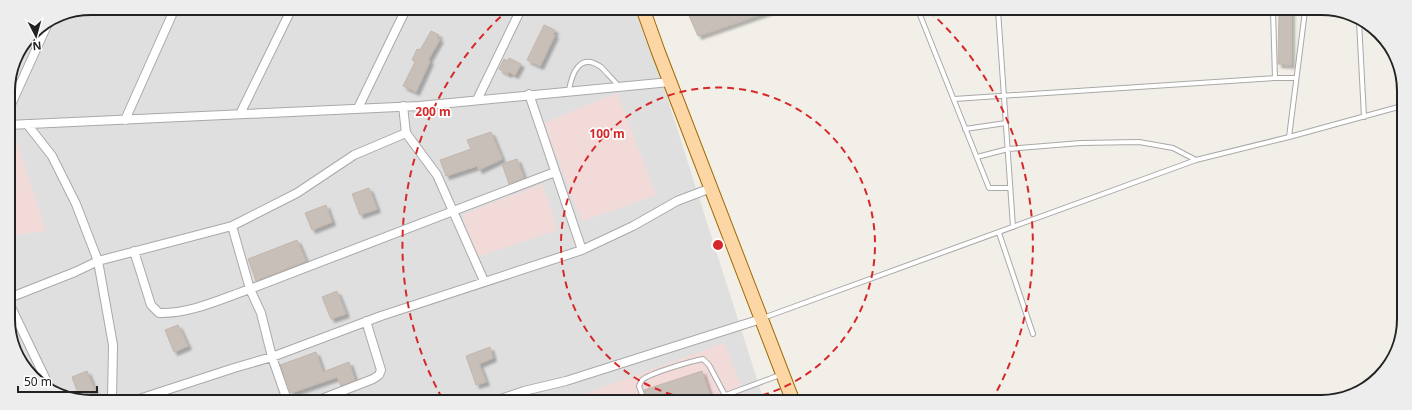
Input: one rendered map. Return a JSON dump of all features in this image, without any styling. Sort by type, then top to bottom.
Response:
[{"type":"main road","points":[[645,15],[791,395]]},
{"type":"street","points":[[125,120],[172,15]]},
{"type":"street","points":[[240,114],[289,15]]},
{"type":"street","points":[[358,108],[403,15]]},
{"type":"street","points":[[477,100],[518,15]]},
{"type":"street","points":[[15,96],[44,32]]},
{"type":"street","points":[[15,125],[403,106],[670,82]]},
{"type":"street","points":[[529,94],[582,250]]},
{"type":"street","points":[[403,106],[406,133],[437,175],[484,281]]},
{"type":"street","points":[[27,124],[52,156],[76,204],[98,261],[113,345],[112,395]]},
{"type":"street","points":[[15,296],[75,272],[98,261],[232,226],[297,193],[354,155],[406,133]]},
{"type":"street","points":[[134,251],[151,304],[159,313],[171,314],[201,306],[250,289],[556,172]]},
{"type":"street","points":[[151,395],[272,357],[366,321],[582,250],[633,226],[677,201],[711,188]]},
{"type":"street","points":[[232,226],[250,289],[261,313],[272,357],[285,395]]},
{"type":"street","points":[[15,315],[46,380]]},
{"type":"street","points":[[512,395],[566,381],[761,319]]},
{"type":"street","points":[[332,395],[374,379],[379,375],[380,370],[366,321]]},
{"type":"lane","points":[[920,15],[989,188],[1010,188]]},
{"type":"lane","points":[[998,15],[1013,227]]},
{"type":"lane","points":[[1272,15],[1274,78]]},
{"type":"lane","points":[[1289,137],[1304,15]]},
{"type":"lane","points":[[1359,25],[1364,117]]},
{"type":"lane","points":[[569,90],[573,72],[580,64],[587,62],[594,63],[602,68],[619,86]]},
{"type":"lane","points":[[954,99],[1274,78],[1296,78]]},
{"type":"lane","points":[[761,319],[1196,160],[1289,137],[1397,107]]},
{"type":"lane","points":[[965,128],[1006,123]]},
{"type":"lane","points":[[977,158],[1008,149],[1081,143],[1139,142],[1173,148],[1196,160]]},
{"type":"lane","points":[[999,233],[1033,334]]},
{"type":"lane","points":[[642,395],[639,386],[642,380],[694,360],[703,359],[709,365],[726,395],[782,374]]},
{"type":"lane","points":[[524,391],[526,395]]},
{"type":"shaded area","points":[[86,15],[641,15],[762,395],[91,395],[71,392],[57,387],[34,369],[23,353],[16,334],[15,324],[15,86],[18,71],[25,53],[37,37],[57,23],[76,16]]},
{"type":"shaded area","points":[[617,93],[656,195],[582,221],[544,123]]},
{"type":"shaded area","points":[[16,140],[46,231],[15,235]]},
{"type":"shaded area","points":[[542,184],[558,230],[477,257],[462,215]]},
{"type":"shaded area","points":[[724,343],[745,395],[583,395]]},
{"type":"building","points":[[689,15],[758,15],[698,36]]},
{"type":"building","points":[[1279,15],[1291,15],[1291,65],[1278,64]]},
{"type":"building","points":[[544,25],[555,30],[553,34],[555,35],[540,66],[527,60]]},
{"type":"building","points":[[431,31],[439,35],[437,38],[440,39],[428,60],[430,61],[416,92],[403,86],[415,62],[412,60],[417,49],[420,50]]},
{"type":"building","points":[[509,58],[521,64],[515,75],[509,72],[508,74],[499,69],[504,59],[508,61]]},
{"type":"building","points":[[491,132],[502,159],[479,170],[477,166],[446,176],[440,160],[471,149],[467,140]]},
{"type":"building","points":[[517,159],[524,178],[509,184],[502,164]]},
{"type":"building","points":[[369,188],[377,209],[360,215],[352,194]]},
{"type":"building","points":[[326,205],[332,222],[312,230],[305,213]]},
{"type":"building","points":[[297,240],[306,261],[256,281],[248,259]]},
{"type":"building","points":[[337,291],[346,314],[331,319],[322,297]]},
{"type":"building","points":[[178,325],[188,346],[174,352],[165,330]]},
{"type":"building","points":[[490,347],[493,358],[479,364],[486,382],[476,385],[466,356]]},
{"type":"building","points":[[316,352],[323,372],[349,362],[355,380],[341,386],[337,377],[291,393],[280,365]]},
{"type":"building","points":[[87,371],[95,391],[84,394],[78,393],[72,377]]},
{"type":"building","points":[[702,371],[710,395],[646,395],[644,390]]}]
